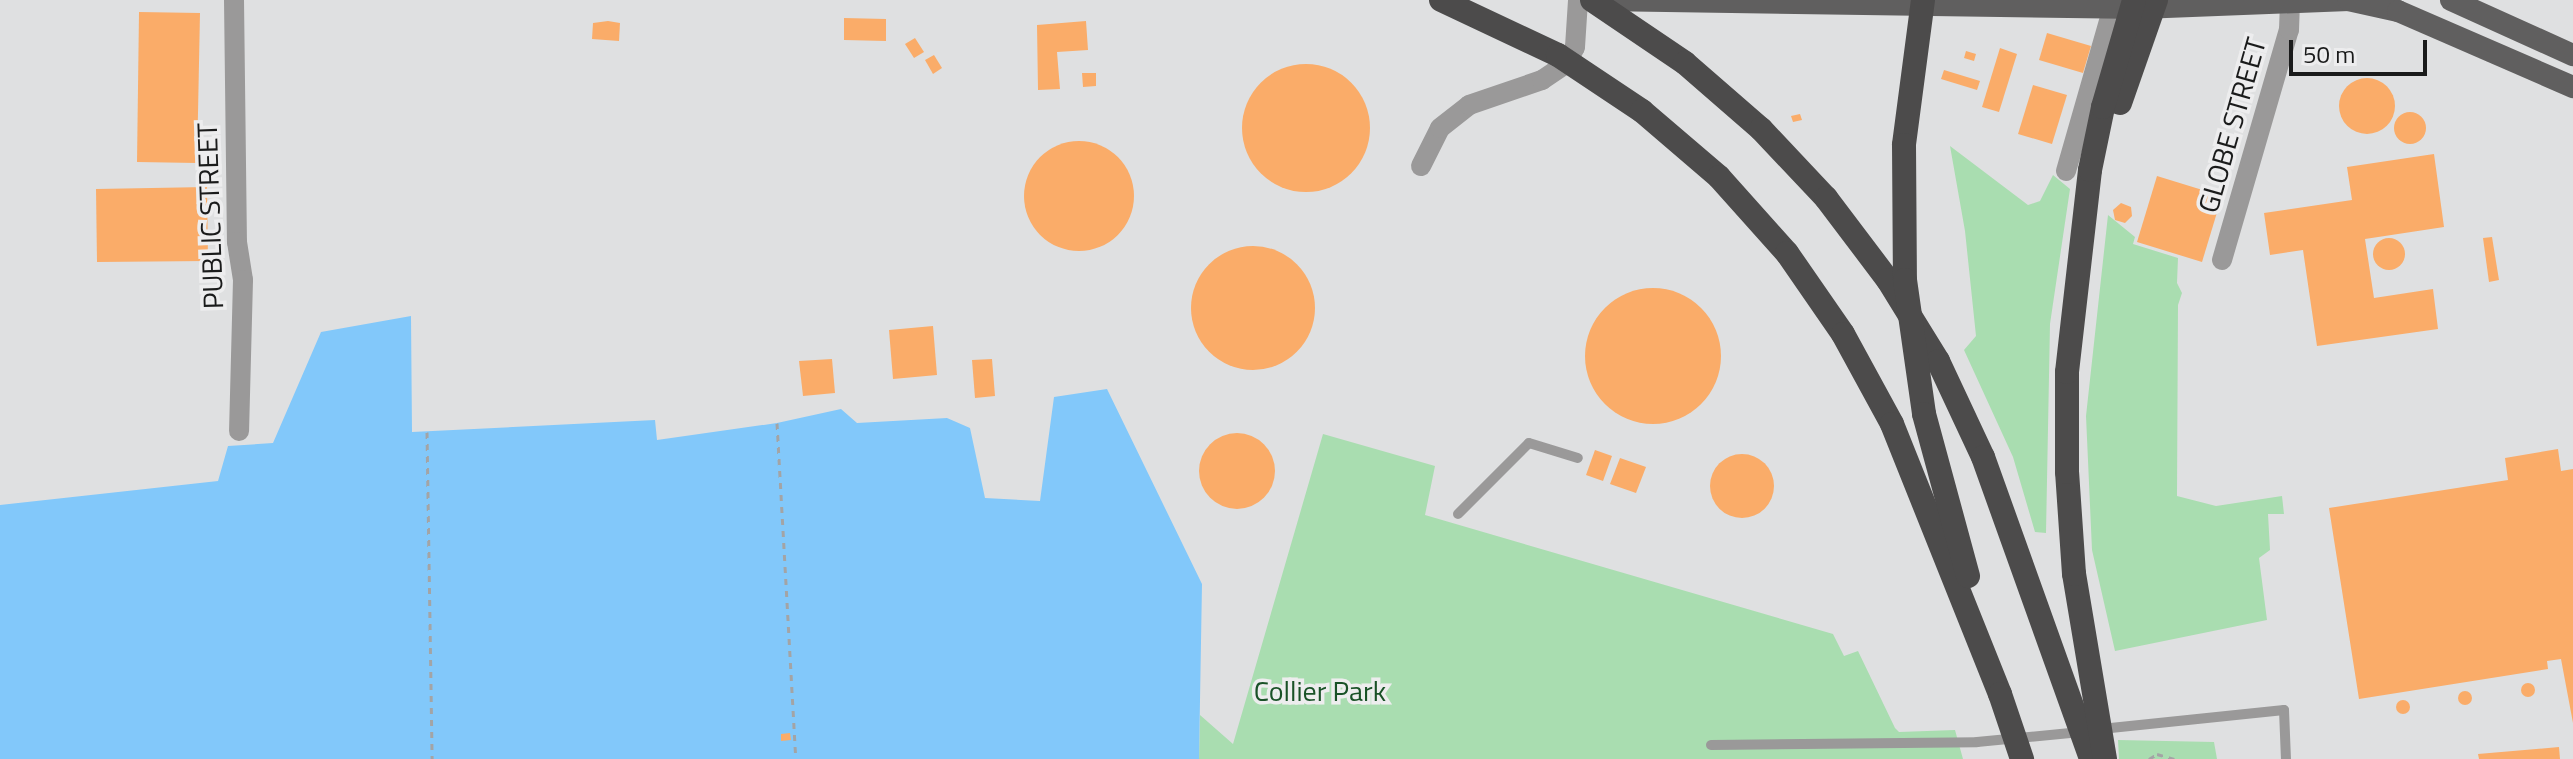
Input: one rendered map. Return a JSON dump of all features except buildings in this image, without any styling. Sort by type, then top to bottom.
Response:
[{"type":"highway","points":[[1441,0],[1558,55],[1642,111],[1719,177],[1787,253],[1843,334],[1892,424],[2000,694],[2022,759]]},
{"type":"highway","points":[[1592,0],[1702,77],[1785,152],[1869,252],[1938,361],[1996,488],[2091,759]]},
{"type":"highway","points":[[1923,0],[1904,145],[1902,213],[1909,314],[1932,448],[2000,694]]},
{"type":"highway","points":[[2077,264],[2114,123],[2156,0]]},
{"type":"highway","points":[[2105,759],[2074,574],[2066,439],[2067,372],[2077,264],[2096,138],[2124,4]]},
{"type":"main road","points":[[1601,0],[2124,4],[2348,0],[2398,11],[2573,87]]},
{"type":"main road","points":[[2452,2],[2573,55]]},
{"type":"street","name":"PUBLIC STREET","points":[[234,0],[237,242],[243,280],[239,431]]},
{"type":"street","points":[[1421,166],[1440,128],[1469,105],[1542,80],[1566,64],[1575,47],[1578,0]]},
{"type":"street","name":"GLOBE STREET","points":[[2222,260],[2289,30],[2289,2]]},
{"type":"street","points":[[2066,171],[2124,4]]},
{"type":"lane","points":[[1458,514],[1529,443],[1578,458]]},
{"type":"lane","points":[[1711,745],[1977,742],[2284,710],[2286,759]]},
{"type":"path","points":[[777,423],[796,759]]},
{"type":"path","points":[[427,432],[432,759]]},
{"type":"path","points":[[2149,759],[2157,754],[2174,759]]},
{"type":"green space","points":[[1950,146],[2028,205],[2040,201],[2053,175],[2070,189],[2050,324],[2046,533],[2035,532],[2013,457],[1964,350],[1976,336],[1965,231]]},
{"type":"green space","points":[[2108,215],[2135,237],[2133,244],[2178,258],[2177,283],[2182,293],[2178,305],[2177,496],[2216,506],[2282,496],[2284,514],[2268,514],[2270,550],[2259,558],[2267,620],[2115,651],[2092,550],[2086,416]]},
{"type":"green space","name":"Collier Park","points":[[1323,434],[1435,466],[1425,515],[1833,634],[1844,656],[1858,651],[1899,732],[1955,730],[1963,759],[1199,759],[1200,715],[1233,744]]},
{"type":"green space","points":[[2118,740],[2214,742],[2217,759],[2119,759]]},
{"type":"water","points":[[411,316],[412,432],[655,420],[657,440],[777,423],[841,409],[857,423],[947,418],[970,428],[985,498],[1040,501],[1054,397],[1107,389],[1202,584],[1199,759],[0,759],[0,505],[218,481],[228,446],[273,443],[321,332]]}]
